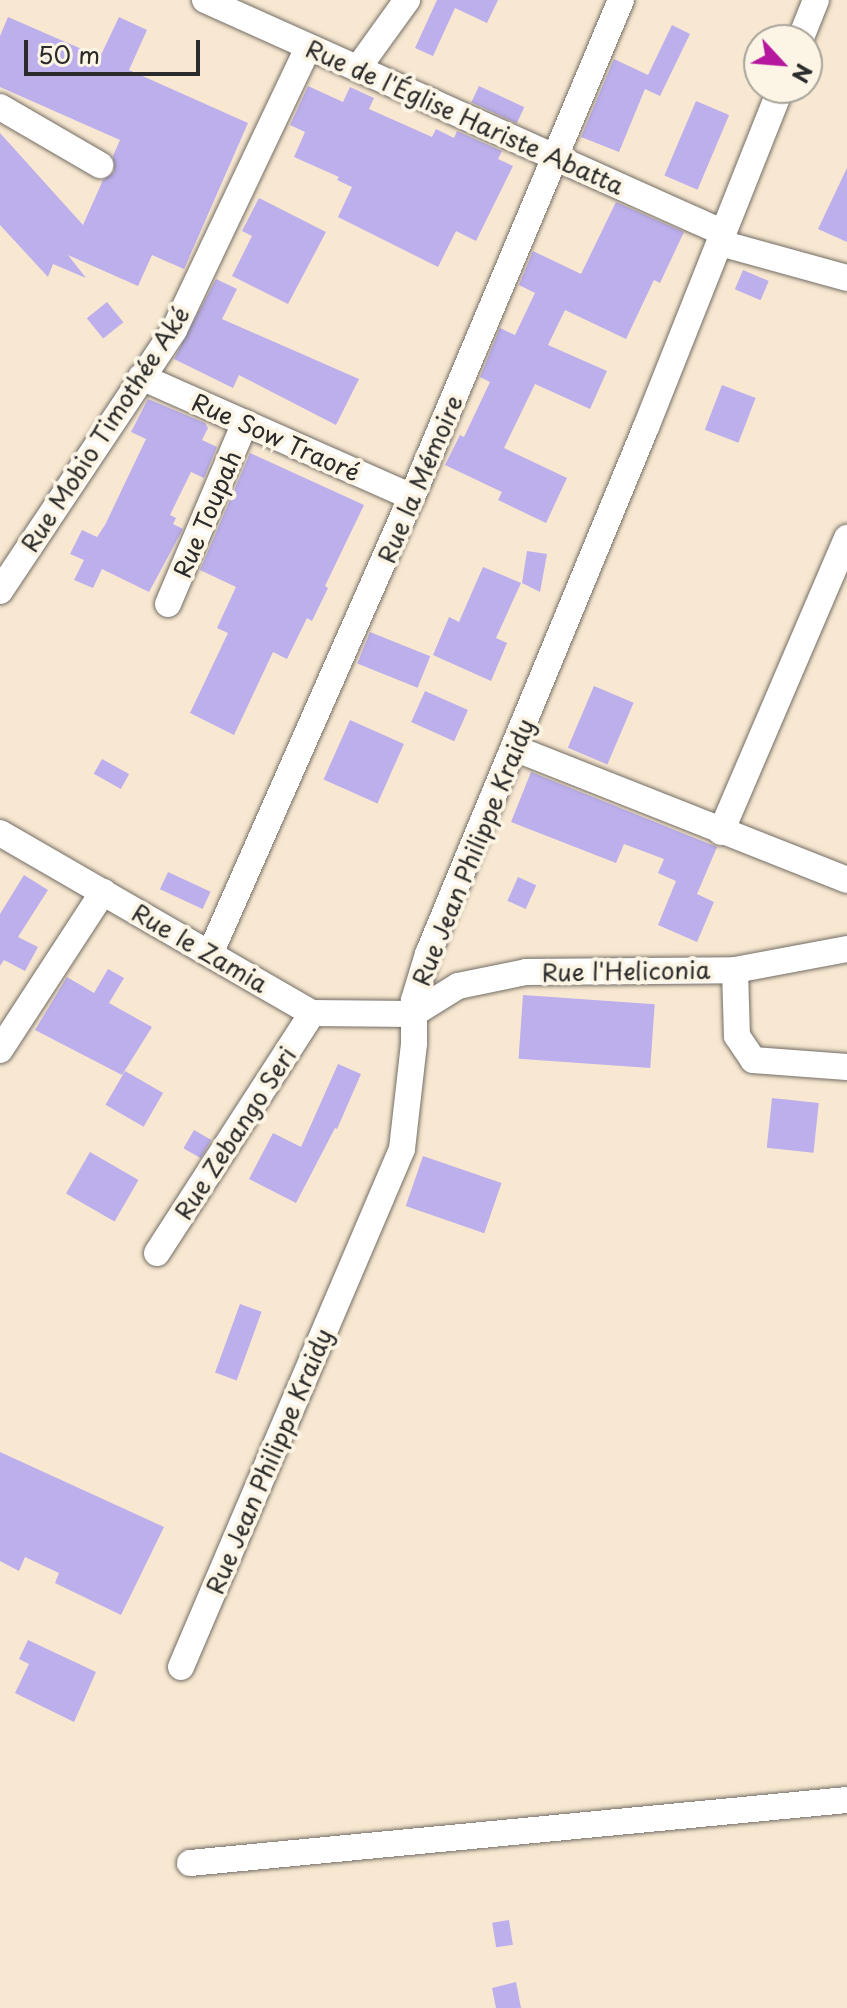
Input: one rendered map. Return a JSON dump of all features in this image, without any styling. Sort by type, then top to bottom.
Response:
[{"type":"street","name":"Rue de l'Église Hariste Abatta","points":[[205,0],[557,157],[722,238],[847,278]]},
{"type":"street","points":[[358,68],[407,0]]},
{"type":"street","name":"Rue la Mémoire","points":[[210,954],[412,497],[621,0]]},
{"type":"street","points":[[806,24],[816,0]]},
{"type":"street","name":"Rue Mobio Timothée Aké","points":[[0,591],[174,330],[308,48]]},
{"type":"street","name":"Rue Jean Philippe Kraidy","points":[[181,1667],[402,1149],[414,1043],[413,1014],[428,954],[775,104]]},
{"type":"street","points":[[0,107],[100,165]]},
{"type":"street","name":"Rue Sow Traoré","points":[[141,377],[412,497]]},
{"type":"street","name":"Rue Toupah","points":[[168,604],[245,423]]},
{"type":"street","points":[[721,832],[847,538]]},
{"type":"street","points":[[514,748],[847,880]]},
{"type":"street","name":"Rue le Zamia","points":[[0,833],[312,1013],[413,1014]]},
{"type":"street","points":[[0,1050],[103,892]]},
{"type":"street","name":"Rue l'Heliconia","points":[[413,1014],[458,986],[526,972],[735,970],[847,949]]},
{"type":"street","points":[[735,970],[737,1036],[753,1060],[847,1067]]},
{"type":"street","name":"Rue Zebango Seri","points":[[157,1253],[312,1013]]},
{"type":"street","points":[[190,1863],[847,1800]]},
{"type":"building","points":[[437,0],[498,0],[487,23],[455,8],[433,56],[415,48]]},
{"type":"building","points":[[8,17],[100,57],[119,17],[147,30],[129,70],[248,123],[184,269],[152,255],[138,286],[68,255],[86,278],[53,264],[48,277],[0,225],[0,133],[83,225],[103,180],[114,172],[113,156],[120,140],[0,87],[0,36]]},
{"type":"building","points":[[672,25],[690,34],[660,96],[645,89],[619,152],[581,137],[614,59],[648,75]]},
{"type":"building","points":[[308,86],[343,102],[350,87],[374,98],[369,109],[432,137],[436,129],[454,138],[457,131],[502,151],[498,159],[513,166],[476,241],[456,231],[438,267],[338,217],[352,187],[337,180],[339,177],[294,157],[305,132],[290,125]]},
{"type":"building","points":[[479,86],[524,107],[517,123],[471,102]]},
{"type":"building","points":[[696,101],[729,115],[697,190],[664,176]]},
{"type":"building","points":[[847,168],[847,242],[818,229]]},
{"type":"building","points":[[259,198],[326,232],[288,304],[232,276],[252,236],[242,231]]},
{"type":"building","points":[[616,202],[684,232],[660,283],[654,280],[626,339],[565,310],[548,345],[607,371],[590,409],[535,384],[504,448],[567,478],[546,523],[498,500],[502,492],[445,465],[460,435],[464,437],[490,382],[480,377],[500,328],[515,335],[535,293],[519,285],[533,251],[581,274]]},
{"type":"building","points":[[743,270],[769,281],[761,300],[735,289]]},
{"type":"building","points":[[216,279],[237,289],[222,319],[359,379],[336,425],[239,375],[233,388],[174,359]]},
{"type":"building","points":[[107,302],[123,322],[103,339],[87,318]]},
{"type":"building","points":[[722,385],[756,398],[738,443],[705,430]]},
{"type":"building","points":[[148,399],[205,423],[208,428],[202,440],[217,447],[204,478],[191,472],[170,515],[176,518],[173,524],[183,529],[149,592],[102,569],[93,588],[74,580],[84,560],[70,554],[82,530],[97,537],[105,525],[146,439],[131,432]]},
{"type":"building","points":[[250,453],[364,505],[325,586],[328,588],[312,621],[307,618],[287,659],[273,652],[234,735],[190,713],[228,633],[217,628],[236,587],[200,570]]},
{"type":"building","points":[[527,551],[547,554],[540,592],[522,583]]},
{"type":"building","points":[[483,567],[521,583],[496,638],[507,643],[491,681],[433,655],[449,617],[459,622]]},
{"type":"building","points":[[370,632],[430,656],[418,688],[357,664]]},
{"type":"building","points":[[594,686],[634,703],[607,764],[568,748]]},
{"type":"building","points":[[425,691],[468,710],[454,741],[411,722]]},
{"type":"building","points":[[350,720],[404,744],[377,803],[324,779]]},
{"type":"building","points":[[102,759],[129,774],[121,789],[94,774]]},
{"type":"building","points":[[531,772],[717,847],[697,894],[714,902],[697,942],[658,925],[676,881],[658,873],[664,859],[624,844],[616,863],[511,822]]},
{"type":"building","points":[[168,872],[211,892],[203,909],[160,889]]},
{"type":"building","points":[[24,875],[48,890],[18,937],[38,947],[25,971],[4,960],[0,966],[0,914]]},
{"type":"building","points":[[518,877],[536,885],[526,909],[507,901]]},
{"type":"building","points":[[108,969],[124,978],[109,1003],[152,1027],[122,1075],[35,1030],[67,977],[94,993]]},
{"type":"building","points":[[523,995],[655,1004],[650,1068],[519,1059]]},
{"type":"building","points":[[338,1064],[361,1074],[337,1129],[296,1203],[249,1179],[273,1133],[301,1147]]},
{"type":"building","points":[[125,1071],[163,1093],[144,1127],[106,1105]]},
{"type":"building","points":[[772,1098],[819,1103],[814,1153],[767,1148]]},
{"type":"building","points":[[194,1130],[211,1140],[201,1158],[183,1148]]},
{"type":"building","points":[[90,1152],[138,1180],[114,1222],[66,1194]]},
{"type":"building","points":[[423,1156],[501,1183],[484,1233],[406,1206]]},
{"type":"building","points":[[240,1304],[262,1312],[237,1380],[215,1373]]},
{"type":"building","points":[[0,1452],[164,1527],[121,1615],[55,1583],[59,1573],[25,1557],[19,1571],[0,1561]]},
{"type":"building","points":[[28,1640],[96,1672],[74,1722],[15,1693],[29,1664],[19,1659]]},
{"type":"building","points":[[509,1920],[513,1945],[496,1947],[492,1923]]},
{"type":"building","points":[[516,1982],[521,2008],[496,2008],[492,1988]]}]
